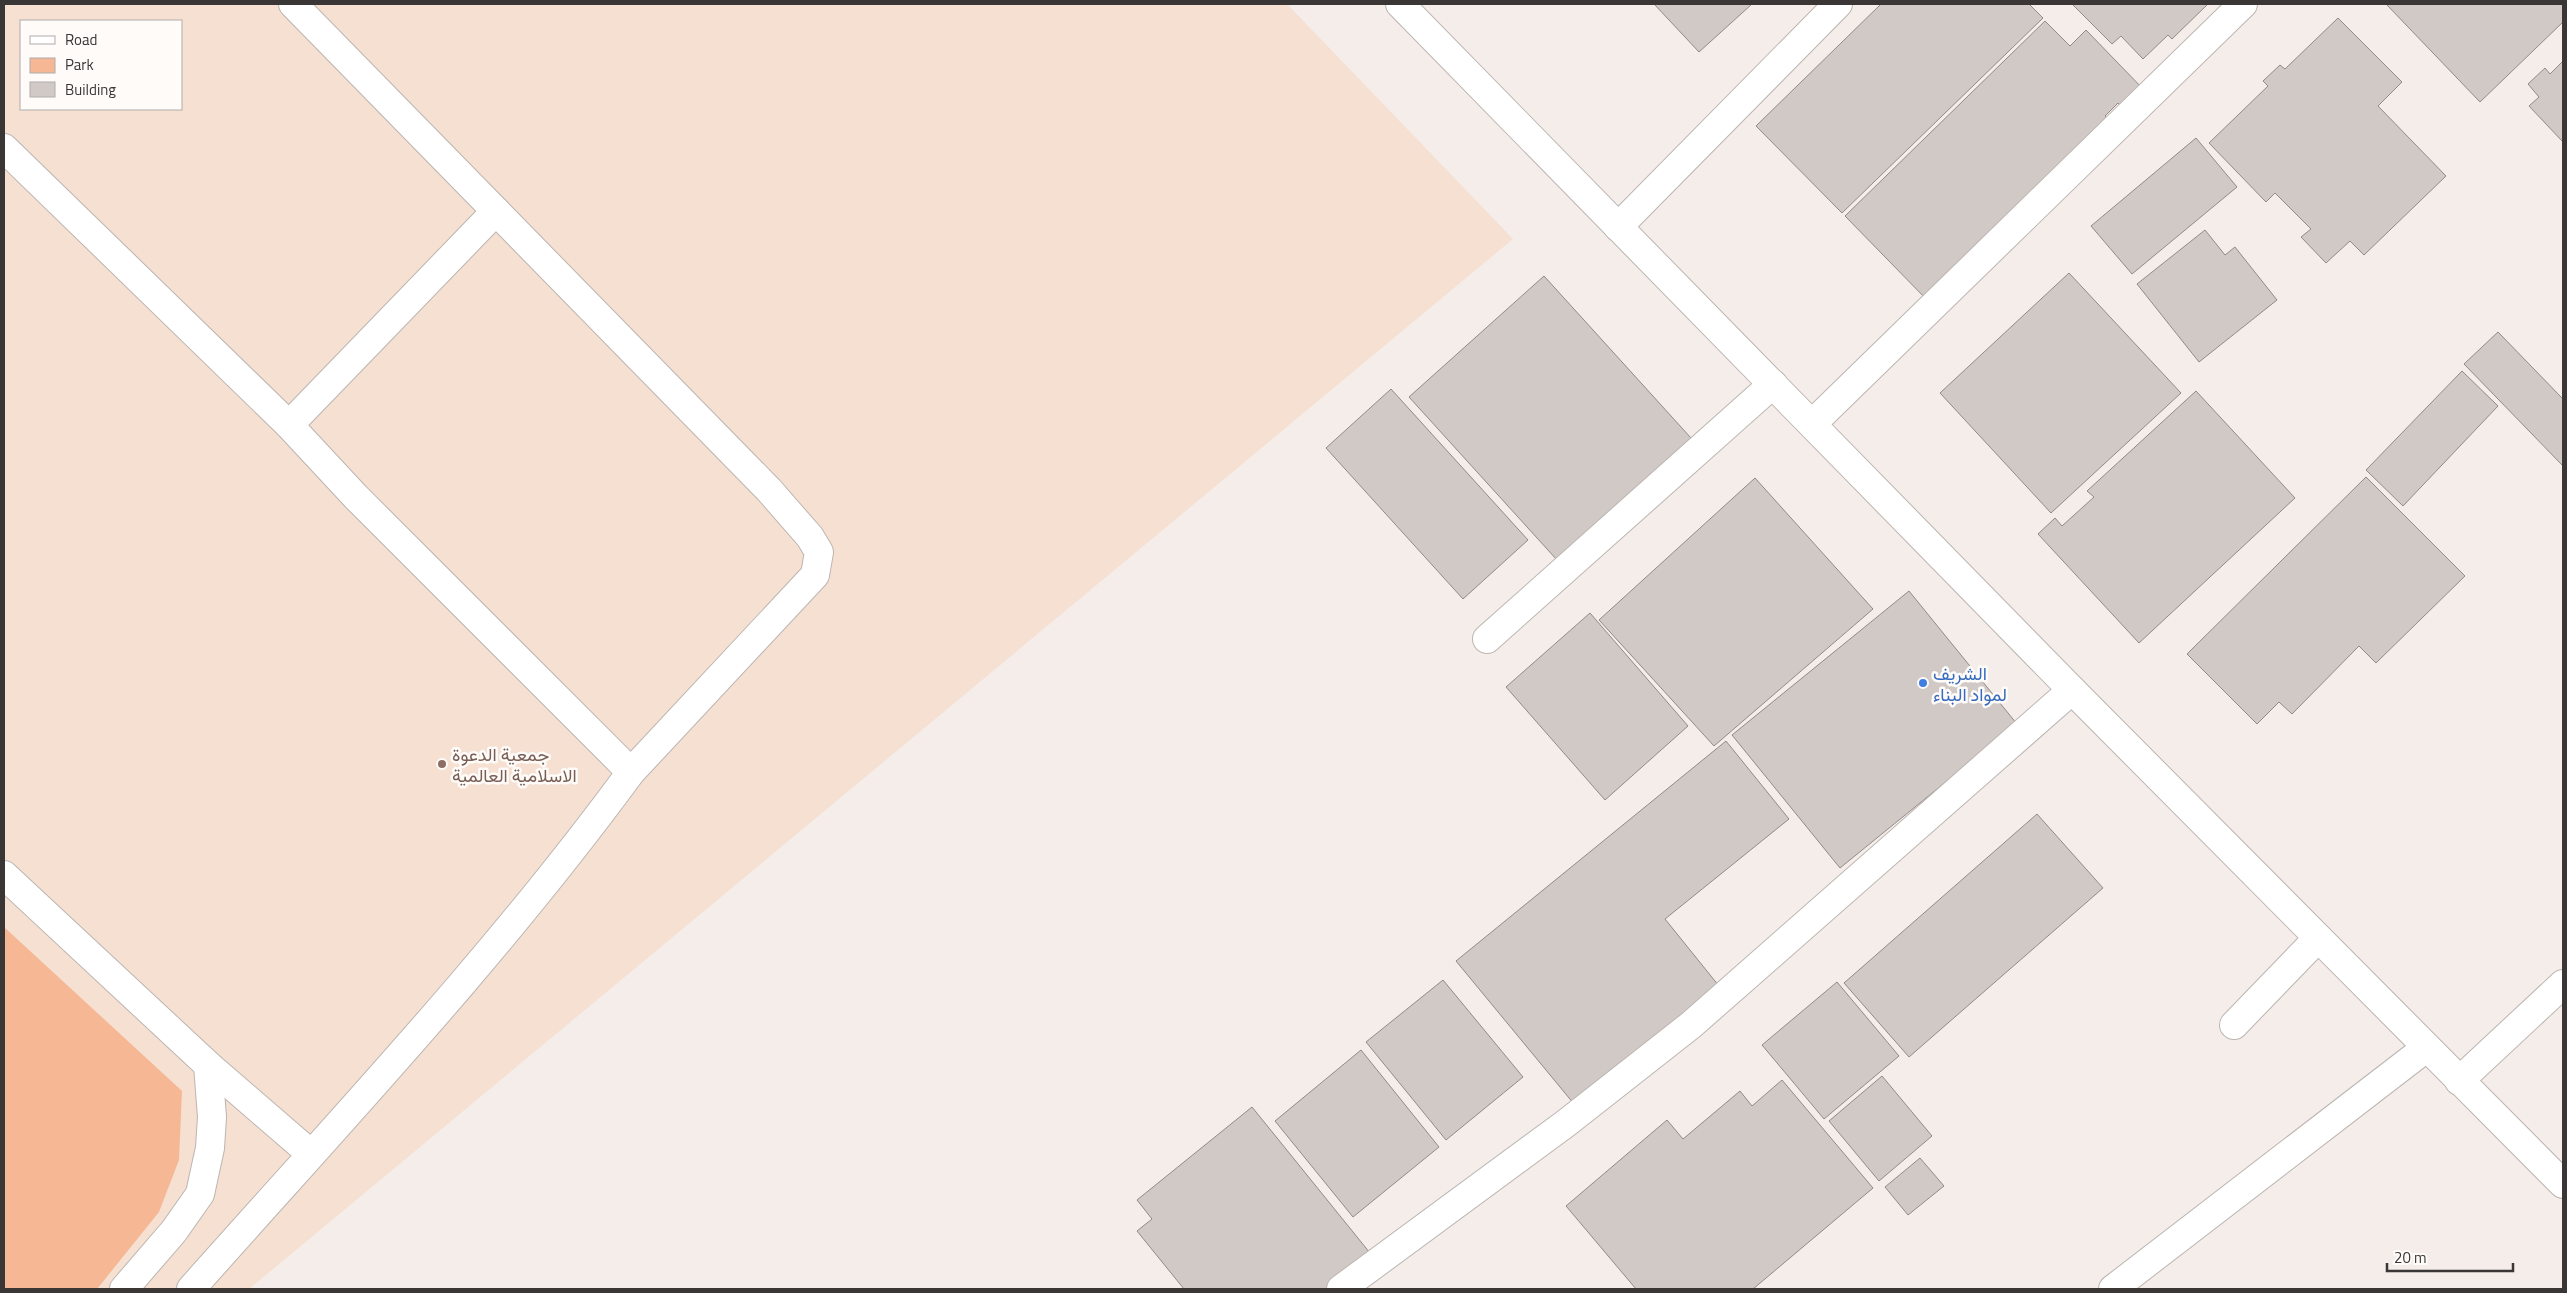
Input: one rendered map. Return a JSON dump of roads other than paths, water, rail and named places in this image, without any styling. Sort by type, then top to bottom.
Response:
[{"type":"street","points":[[191,1289],[512,925],[579,842],[630,772],[815,575],[819,552],[810,537],[768,490],[293,4]]},
{"type":"street","points":[[1400,4],[2072,690],[2563,1184]]},
{"type":"street","points":[[1618,227],[1838,4]]},
{"type":"street","points":[[1812,424],[2243,4]]},
{"type":"street","points":[[4,148],[289,424],[363,504],[630,772]]},
{"type":"street","points":[[289,424],[496,211]]},
{"type":"street","points":[[1487,639],[1773,384]]},
{"type":"street","points":[[1341,1289],[1565,1124],[1691,1025],[2072,690]]},
{"type":"street","points":[[4,876],[208,1064],[311,1154]]},
{"type":"street","points":[[2234,1025],[2318,938]]},
{"type":"street","points":[[2459,1081],[2563,984]]},
{"type":"street","points":[[2113,1289],[2426,1048]]},
{"type":"street","points":[[124,1289],[174,1231],[200,1194],[210,1148],[212,1116],[208,1064]]},
{"type":"place","name":"الشريف لمواد البناء","points":[[1923,683]]},
{"type":"place","name":"جمعية الدعوة الاسلامية العالمية","points":[[442,764]]}]
